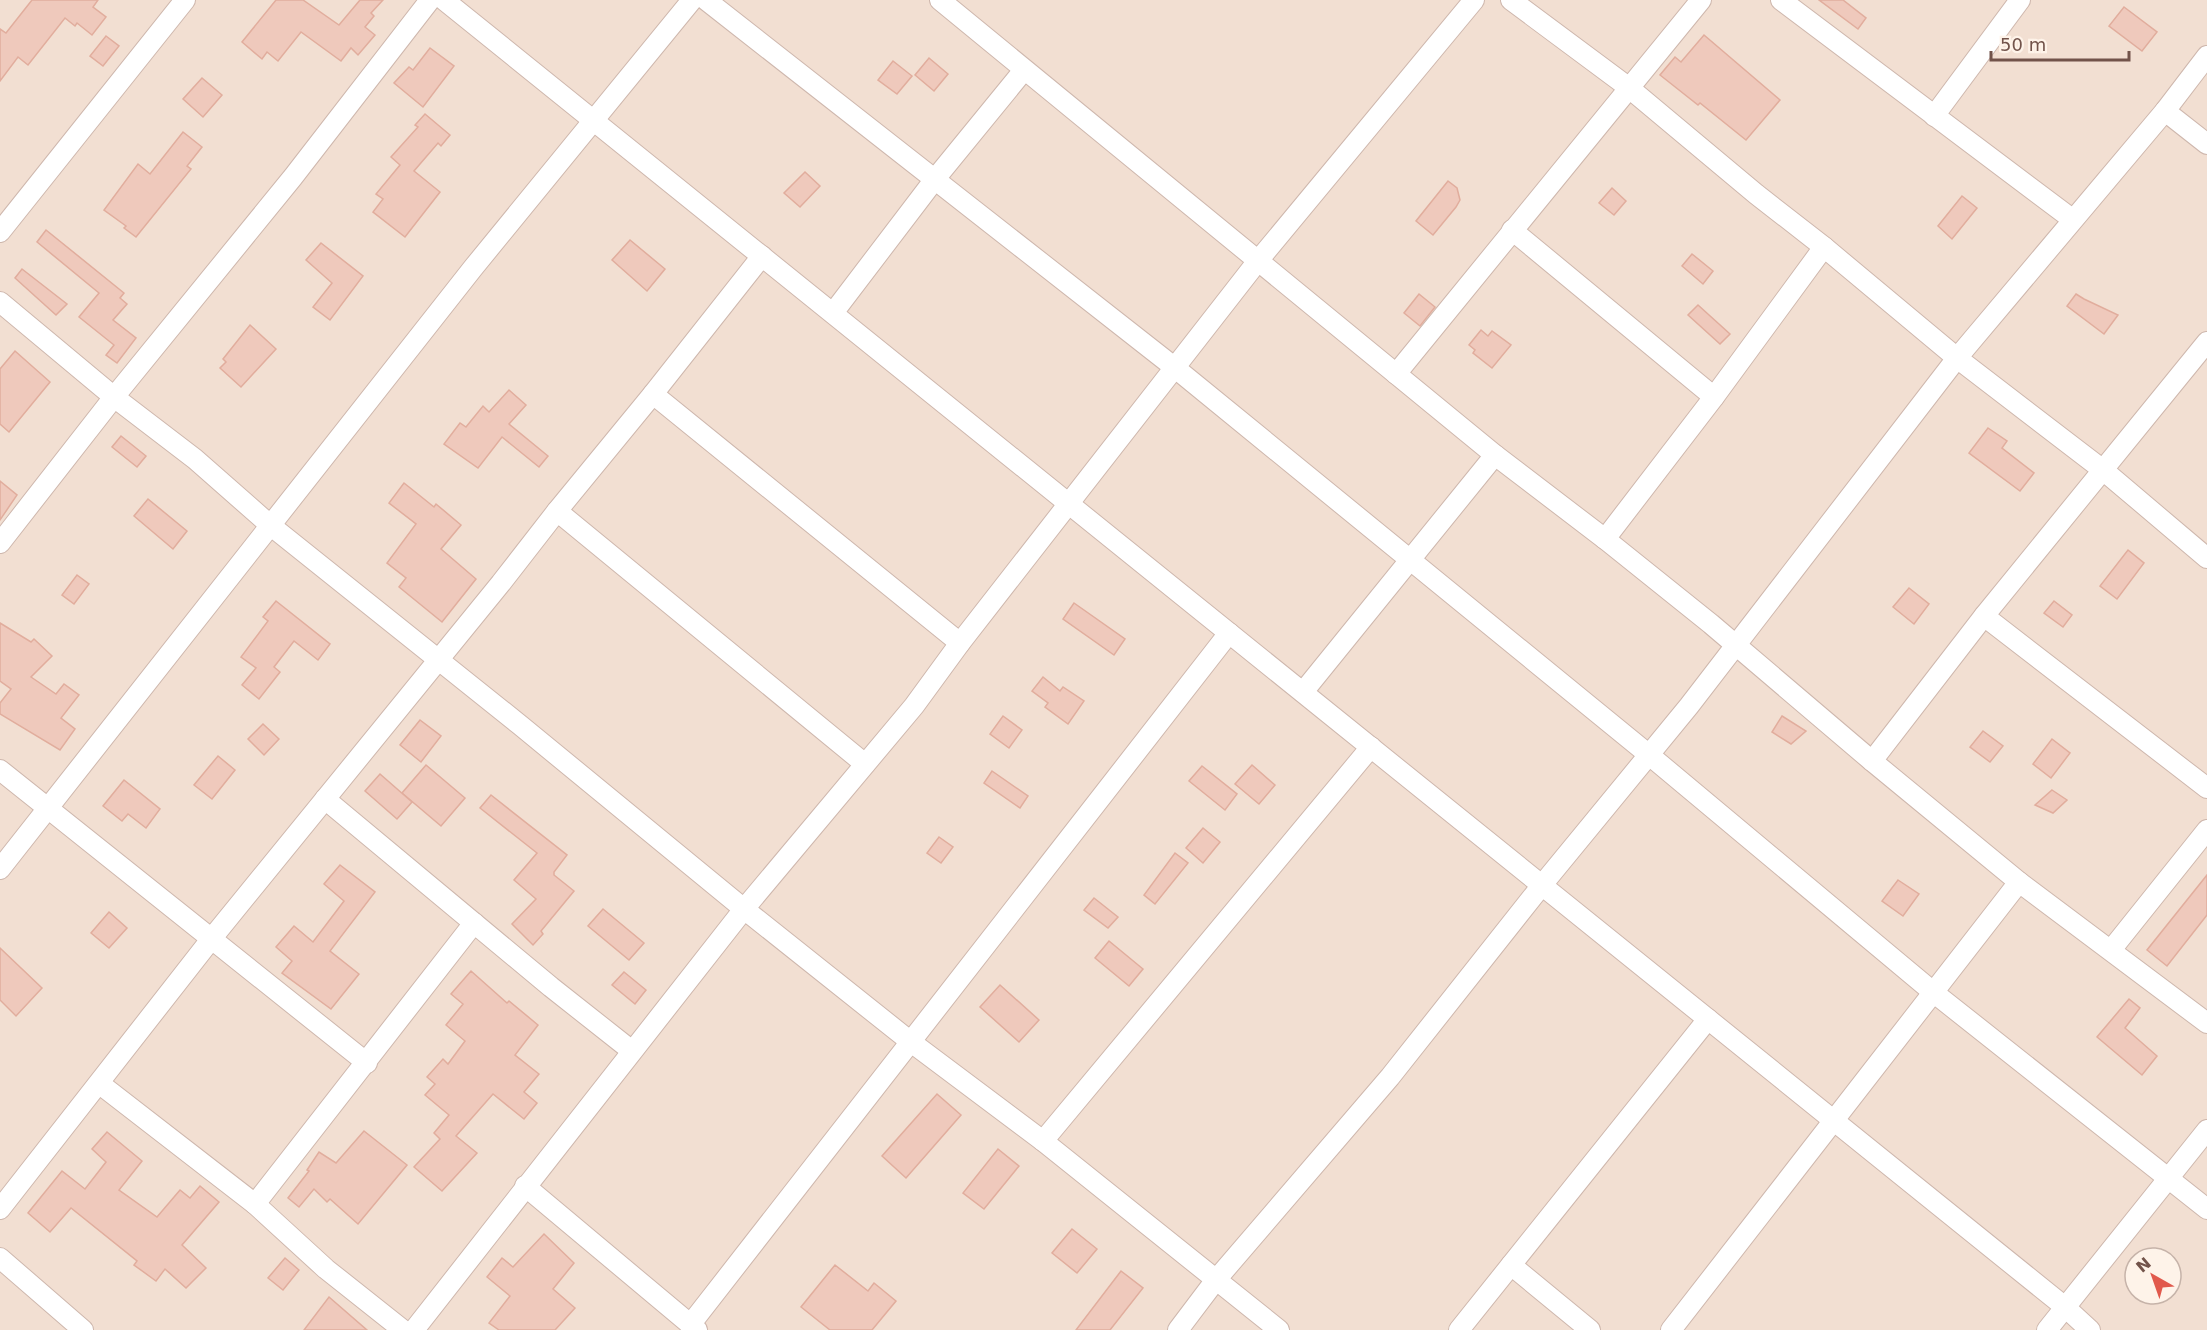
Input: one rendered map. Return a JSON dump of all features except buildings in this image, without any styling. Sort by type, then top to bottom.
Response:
[{"type":"street","points":[[0,232],[185,0]]},
{"type":"street","points":[[0,543],[114,397],[293,177],[430,0]]},
{"type":"street","points":[[444,0],[1834,1120],[2091,1330]]},
{"type":"street","points":[[0,869],[480,260],[692,0]]},
{"type":"street","points":[[706,0],[1174,367],[1648,754],[1933,992],[2207,1209]]},
{"type":"street","points":[[940,0],[1495,455],[1605,539],[1735,644],[2019,882],[2207,1023]]},
{"type":"street","points":[[414,1330],[744,909],[914,706],[960,643],[1257,262],[1474,0]]},
{"type":"street","points":[[1511,0],[1628,87],[1957,358],[2103,470],[2207,558]]},
{"type":"street","points":[[1396,374],[1701,0]]},
{"type":"street","points":[[1781,0],[2072,219]]},
{"type":"street","points":[[1934,116],[2018,1]]},
{"type":"street","points":[[1178,1330],[1215,1281],[1390,1077],[1542,885],[1689,706],[1957,358],[2165,111],[2207,56]]},
{"type":"street","points":[[833,313],[935,179],[1024,70]]},
{"type":"street","points":[[2165,111],[2207,144]]},
{"type":"street","points":[[1512,230],[1714,397]]},
{"type":"street","points":[[1605,539],[1714,397],[1824,247]]},
{"type":"street","points":[[0,1209],[213,938],[762,256]]},
{"type":"street","points":[[0,302],[114,397],[195,459],[270,525],[520,725],[744,909],[911,1042],[1043,1141],[1279,1330]]},
{"type":"street","points":[[1872,761],[1984,616],[2207,342]]},
{"type":"street","points":[[653,394],[960,643]]},
{"type":"street","points":[[1303,692],[1495,455]]},
{"type":"street","points":[[557,511],[865,764]]},
{"type":"street","points":[[1984,616],[2207,788]]},
{"type":"street","points":[[525,1186],[693,1327],[911,1042],[1230,633]]},
{"type":"street","points":[[1043,1141],[1371,747]]},
{"type":"street","points":[[0,770],[367,1063]]},
{"type":"street","points":[[325,799],[632,1051]]},
{"type":"street","points":[[2111,950],[2207,830]]},
{"type":"street","points":[[1671,1330],[2019,882]]},
{"type":"street","points":[[255,1204],[474,923]]},
{"type":"street","points":[[1459,1330],[1708,1019]]},
{"type":"street","points":[[100,1084],[255,1204],[326,1269],[403,1330]]},
{"type":"street","points":[[2047,1330],[2207,1130]]},
{"type":"street","points":[[0,1258],[83,1330]]},
{"type":"street","points":[[1511,1265],[1590,1330]]},
{"type":"shaded area","points":[[0,0],[2207,0],[2207,1330],[0,1330]]}]
